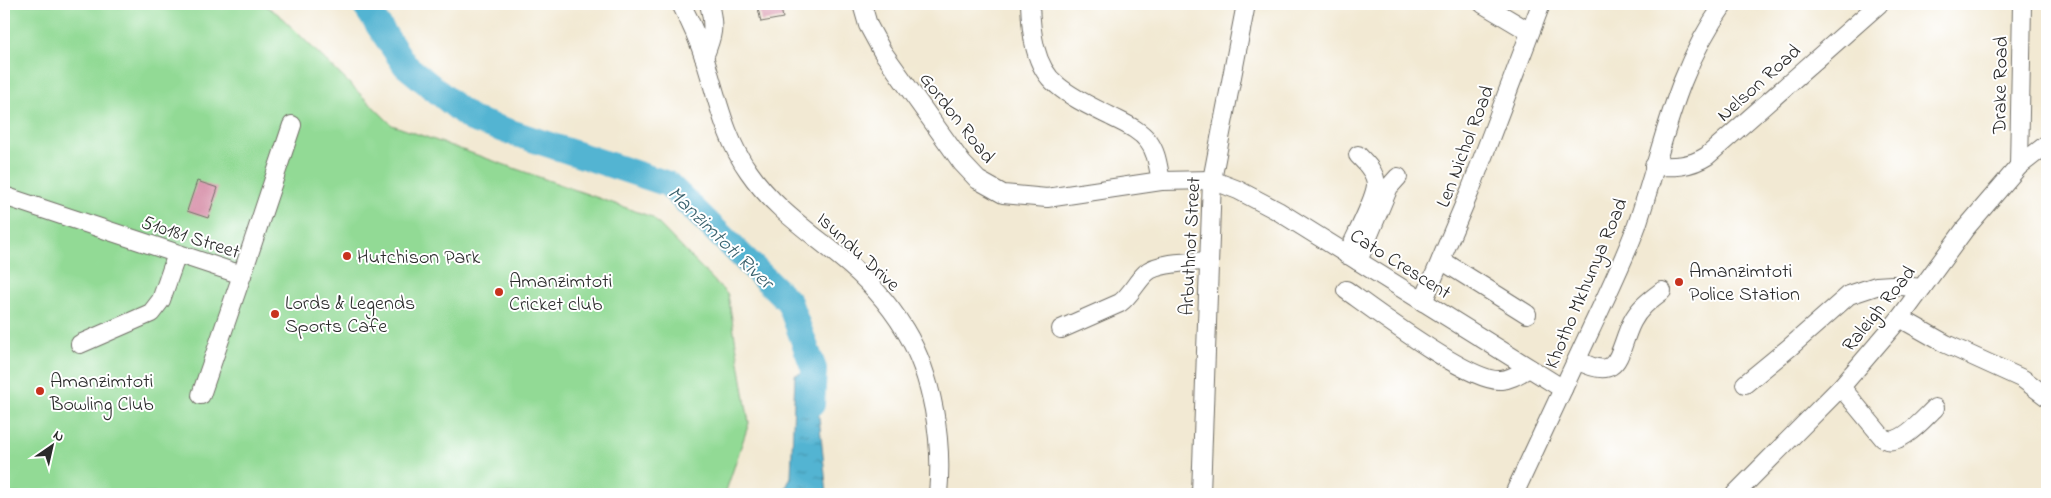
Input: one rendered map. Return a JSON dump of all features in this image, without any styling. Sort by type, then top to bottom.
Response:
[{"type":"street","name":"Isundu Drive","points":[[681,4],[704,57],[723,119],[747,170],[775,204],[841,258],[880,294],[905,330],[919,359],[934,410],[939,443],[940,474],[938,494]]},
{"type":"street","points":[[704,57],[712,37],[714,22],[709,4]]},
{"type":"street","name":"Gordon Road","points":[[862,4],[868,25],[882,51],[962,163],[978,180],[989,187],[1003,194],[1047,198],[1161,181],[1212,180]]},
{"type":"street","points":[[1030,4],[1031,23],[1041,64],[1056,84],[1084,102],[1140,132],[1149,142],[1156,155],[1161,181]]},
{"type":"street","name":"Arbuthnot Street","points":[[1200,494],[1212,180],[1246,4]]},
{"type":"street","points":[[1484,4],[1530,32]]},
{"type":"street","name":"Len Nichol Road","points":[[1423,302],[1470,191],[1541,4]]},
{"type":"street","name":"Khotho Mkhunya Road","points":[[1514,494],[1577,360],[1636,225],[1690,60],[1702,36],[1724,4]]},
{"type":"street","name":"Nelson Road","points":[[1654,166],[1685,166],[1707,156],[1879,4]]},
{"type":"street","name":"Drake Road","points":[[2019,166],[2022,4]]},
{"type":"street","name":"510181 Street","points":[[4,196],[242,276],[292,125]]},
{"type":"street","name":"Raleigh Road","points":[[1735,494],[1841,387],[1900,318],[1965,229],[2019,166],[2047,144]]},
{"type":"street","points":[[1352,258],[1376,185],[1374,175],[1358,155]]},
{"type":"street","points":[[1352,258],[1389,187],[1398,177]]},
{"type":"street","name":"Cato Crescent","points":[[1212,180],[1238,190],[1278,211],[1563,389]]},
{"type":"street","points":[[80,344],[151,314],[161,300],[177,254]]},
{"type":"street","points":[[1061,328],[1120,304],[1128,298],[1148,271],[1156,267],[1208,260]]},
{"type":"street","points":[[1441,260],[1527,314]]},
{"type":"street","points":[[201,395],[242,276]]},
{"type":"street","points":[[1745,384],[1848,295],[1876,286],[1892,285],[1922,288]]},
{"type":"street","points":[[1346,290],[1443,356],[1484,376],[1500,380],[1512,378],[1530,368]]},
{"type":"street","points":[[1577,360],[1593,369],[1604,369],[1613,363],[1621,354],[1625,338],[1637,312],[1662,291]]},
{"type":"street","points":[[1900,318],[1946,344],[2023,379],[2047,397]]},
{"type":"street","points":[[1841,387],[1887,441],[1896,440],[1909,432],[1935,408]]},
{"type":"green space","name":"Hutchison Park","points":[[4,4],[263,4],[278,14],[392,125],[652,217],[728,295],[749,423],[725,494],[4,494]]},
{"type":"water","points":[[814,369],[827,494],[783,494],[791,477],[795,375]]},
{"type":"building","points":[[780,4],[783,18],[761,22],[758,8]]},
{"type":"building","points":[[197,181],[218,188],[208,218],[187,211]]},
{"type":"waterway","name":"Manzimtoti River","points":[[364,4],[405,65],[471,119],[668,184],[789,302],[814,369],[812,404]]},
{"type":"place","name":"Hutchison Park","points":[[347,256]]},
{"type":"place","name":"Amanzimtoti Police Station","points":[[1679,282]]},
{"type":"place","name":"Amanzimtoti Cricket club","points":[[499,292]]},
{"type":"place","name":"Lords & Legends Sports Cafe","points":[[275,314]]},
{"type":"place","name":"Amanzimtoti Bowling Club","points":[[40,391]]}]
